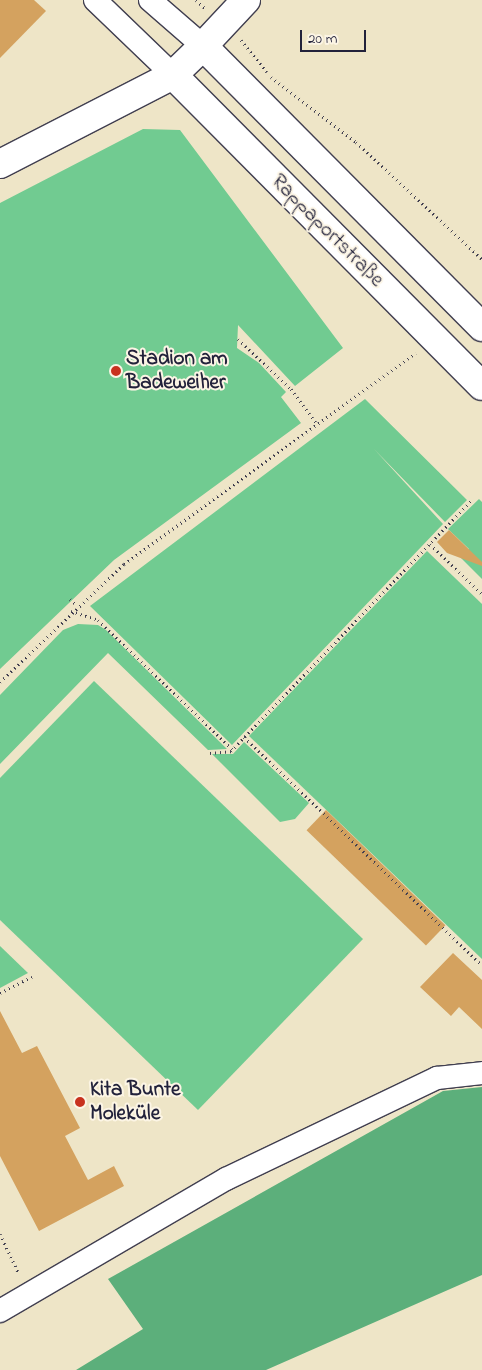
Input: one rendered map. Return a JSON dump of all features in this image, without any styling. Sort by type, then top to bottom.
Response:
[{"type":"main road","points":[[0,164],[173,74],[203,46],[246,0]]},
{"type":"main road","name":"Rappaportstraße","points":[[203,46],[482,328]]},
{"type":"main road","name":"Rappaportstraße","points":[[173,74],[482,386]]},
{"type":"street","points":[[95,0],[173,74]]},
{"type":"street","points":[[150,0],[203,46]]},
{"type":"street","points":[[0,1310],[226,1179],[438,1078],[482,1073]]},
{"type":"path","points":[[196,0],[223,23],[269,75],[356,142],[482,259]]},
{"type":"path","points":[[238,340],[291,389],[317,424]]},
{"type":"path","points":[[0,682],[70,611],[124,564],[317,424],[399,368]]},
{"type":"path","points":[[210,753],[232,749],[471,502]]},
{"type":"path","points":[[430,544],[482,594]]},
{"type":"path","points":[[70,599],[77,605]]},
{"type":"path","points":[[70,611],[98,620],[232,749]]},
{"type":"path","points":[[244,737],[482,965]]},
{"type":"path","points":[[0,993],[32,977]]},
{"type":"path","points":[[0,1234],[24,1296]]},
{"type":"green space","points":[[143,129],[180,130],[343,348],[295,386],[238,325],[237,348],[259,363],[286,392],[281,397],[301,423],[114,560],[0,669],[0,203]]},
{"type":"green space","points":[[365,399],[467,500],[445,522],[374,449],[443,524],[232,745],[90,606]]},
{"type":"green space","points":[[479,499],[482,502],[482,579],[461,558],[469,549],[448,529]]},
{"type":"green space","points":[[427,551],[482,604],[482,959],[249,736]]},
{"type":"green space","points":[[78,624],[98,625],[106,630],[227,749],[208,750],[108,653],[0,764],[0,695],[63,630]]},
{"type":"green space","points":[[94,681],[363,939],[198,1110],[0,920],[0,778]]},
{"type":"green space","points":[[244,742],[309,803],[295,819],[280,822],[212,754],[233,754]]},
{"type":"green space","points":[[0,946],[28,973],[0,988]]},
{"type":"green space","points":[[482,1087],[482,1275],[266,1370],[76,1370],[143,1329],[108,1279],[443,1091]]},
{"type":"building","points":[[0,0],[34,0],[46,11],[0,58]]},
{"type":"building","points":[[449,530],[482,562],[482,566],[447,553],[437,542]]},
{"type":"building","points":[[326,810],[445,925],[426,945],[307,830]]},
{"type":"building","points":[[453,953],[482,980],[482,1029],[459,1007],[451,1016],[420,987]]},
{"type":"building","points":[[0,1011],[22,1053],[37,1046],[80,1128],[65,1136],[88,1180],[114,1166],[124,1186],[39,1231],[0,1156]]},
{"type":"place","name":"Stadion am Badeweiher","points":[[116,371]]},
{"type":"place","name":"Kita Bunte Moleküle","points":[[80,1102]]}]
